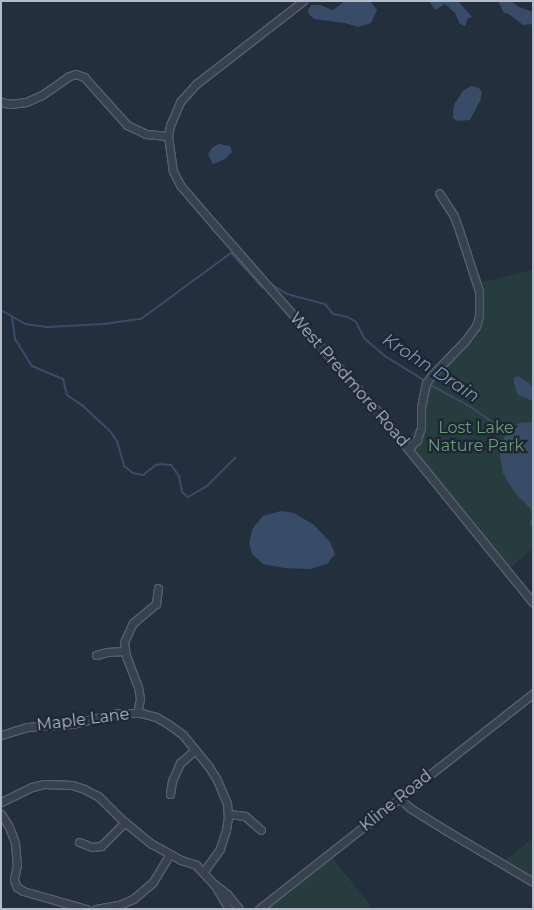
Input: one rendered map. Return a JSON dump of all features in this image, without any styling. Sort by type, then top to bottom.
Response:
[{"type":"street","points":[[1,102],[10,104],[26,102],[76,74],[84,77],[126,125],[146,134],[168,136],[180,102],[196,84],[303,1]]},
{"type":"street","name":"West Predmore Road","points":[[168,136],[169,156],[173,171],[180,185],[408,449],[533,603]]},
{"type":"street","points":[[408,449],[417,440],[426,383],[465,341],[476,326],[479,316],[479,292],[470,262],[454,216],[439,193]]},
{"type":"street","points":[[137,713],[140,699],[138,687],[124,651],[124,642],[133,623],[156,604],[158,588]]},
{"type":"street","points":[[96,655],[124,651]]},
{"type":"street","name":"Kline Road","points":[[259,909],[533,693]]},
{"type":"street","name":"Maple Lane","points":[[1,735],[28,727],[60,726],[117,713],[137,713],[156,717],[168,724],[183,735],[217,780],[228,814],[226,830],[220,848],[204,871]]},
{"type":"street","points":[[170,794],[172,781],[180,763],[196,750]]},
{"type":"street","points":[[1,802],[32,786],[54,783],[72,785],[98,796],[152,844],[196,865],[204,871],[229,909]]},
{"type":"street","points":[[399,798],[410,808],[533,882]]},
{"type":"street","points":[[1,814],[12,834],[17,852],[15,884]]},
{"type":"street","points":[[228,814],[245,816],[260,830]]},
{"type":"street","points":[[79,842],[92,847],[101,846],[125,822]]},
{"type":"street","points":[[96,909],[119,905],[133,899],[153,882],[170,854]]},
{"type":"street","points":[[7,889],[15,884]]},
{"type":"street","points":[[15,884],[23,891],[86,909]]},
{"type":"street","points":[[214,884],[227,894],[239,909]]},
{"type":"green space","name":"Lost Lake Nature Park","points":[[533,270],[533,548],[509,569],[404,440],[418,426],[430,379],[467,340],[481,315],[484,293],[482,282]]},
{"type":"green space","points":[[533,838],[533,877],[505,860]]},
{"type":"green space","points":[[331,856],[373,909],[261,909]]},
{"type":"water","points":[[345,1],[370,1],[377,10],[371,23],[358,27],[345,23],[314,19],[309,14],[308,10],[311,5],[320,5],[333,10]]},
{"type":"water","points":[[429,1],[458,1],[472,17],[468,18],[465,26],[460,24],[455,13],[445,4],[435,10]]},
{"type":"water","points":[[498,1],[511,1],[519,7],[533,12],[533,24],[523,25],[509,14],[504,13]]},
{"type":"water","points":[[471,86],[479,88],[482,93],[480,101],[470,120],[457,121],[453,118],[455,103],[463,91]]},
{"type":"water","points":[[219,144],[230,146],[232,152],[225,159],[213,164],[208,154],[212,148]]},
{"type":"water","points":[[518,376],[529,383],[533,389],[533,401],[518,395],[514,378]]},
{"type":"water","points":[[533,422],[533,530],[530,523],[531,509],[515,493],[503,473],[500,456],[501,443],[509,430],[519,423]]},
{"type":"water","points":[[281,511],[294,513],[314,525],[330,542],[335,554],[327,564],[310,569],[284,568],[263,564],[252,554],[249,542],[253,528],[263,516]]},
{"type":"waterway","name":"Krohn Drain","points":[[1,310],[25,324],[47,327],[104,324],[141,319],[231,253],[263,288]]},
{"type":"waterway","name":"Krohn Drain","points":[[269,283],[287,294],[325,304],[333,314],[348,317],[356,322],[364,338],[385,356],[425,381]]},
{"type":"waterway","points":[[12,317],[15,339],[32,366],[63,379],[67,395],[82,405],[110,431],[117,441],[124,466],[133,473],[143,475],[156,465],[171,465],[179,476],[182,492],[188,497],[207,486],[235,458]]},
{"type":"waterway","name":"Krohn Drain","points":[[429,384],[471,407],[494,424],[498,431],[506,434]]}]
